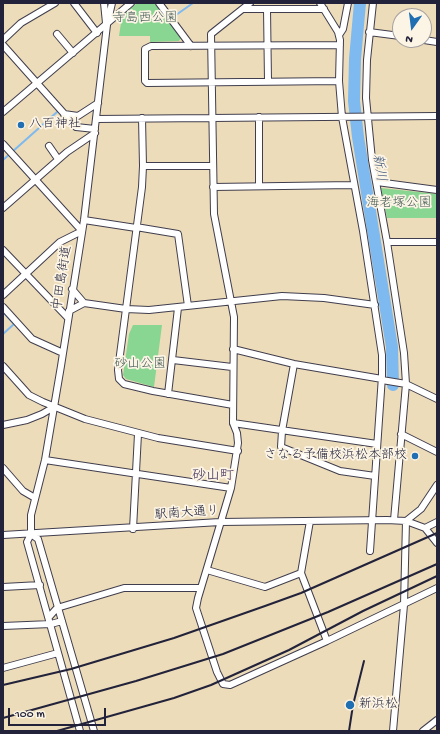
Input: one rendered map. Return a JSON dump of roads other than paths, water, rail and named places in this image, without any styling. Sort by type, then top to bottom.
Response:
[{"type":"street","points":[[3,40],[22,23],[55,3]]},
{"type":"street","points":[[74,3],[97,33]]},
{"type":"street","name":"中田島街道","points":[[104,3],[103,9],[106,25]]},
{"type":"street","name":"中田島街道","points":[[80,731],[27,542],[31,534],[31,515],[45,460],[84,220],[106,25],[112,3]]},
{"type":"street","points":[[3,112],[74,53],[106,25],[117,13],[131,3]]},
{"type":"street","points":[[159,3],[191,46]]},
{"type":"street","points":[[320,3],[339,35],[340,81],[353,185],[363,232],[382,355],[383,380],[370,551]]},
{"type":"street","points":[[339,35],[343,29],[348,3]]},
{"type":"street","points":[[373,3],[369,32],[366,78],[366,117],[404,353],[401,434],[392,520]]},
{"type":"street","points":[[324,9],[267,9],[246,5],[213,32],[211,46],[214,214],[234,317],[232,366],[233,424],[237,433],[238,452],[225,513],[220,522],[196,608],[223,684],[230,685],[370,622],[437,588]]},
{"type":"street","points":[[267,9],[268,81]]},
{"type":"street","points":[[369,32],[392,35]]},
{"type":"street","points":[[57,34],[74,53]]},
{"type":"street","points":[[340,45],[146,47],[145,81],[151,83],[340,81]]},
{"type":"street","points":[[4,47],[76,127],[95,131]]},
{"type":"street","points":[[63,113],[78,116],[98,103]]},
{"type":"street","points":[[96,119],[437,116]]},
{"type":"street","points":[[259,117],[259,185]]},
{"type":"street","points":[[142,118],[144,166],[118,370],[120,380],[124,384],[168,394],[233,405]]},
{"type":"street","points":[[3,208],[58,159],[95,131]]},
{"type":"street","points":[[3,144],[82,230],[60,242],[3,295]]},
{"type":"street","points":[[49,146],[58,159]]},
{"type":"street","points":[[144,166],[213,166]]},
{"type":"street","points":[[376,182],[437,190]]},
{"type":"street","points":[[213,187],[259,185],[353,185]]},
{"type":"street","points":[[84,220],[178,234],[188,306]]},
{"type":"street","points":[[387,242],[437,242]]},
{"type":"street","points":[[3,250],[68,318]]},
{"type":"street","points":[[72,289],[84,303]]},
{"type":"street","points":[[69,311],[84,303],[126,310],[178,308],[231,301],[296,296],[375,305]]},
{"type":"street","points":[[3,307],[32,340],[63,353]]},
{"type":"street","points":[[168,394],[178,308]]},
{"type":"street","points":[[233,349],[294,364],[404,383],[437,399]]},
{"type":"street","points":[[173,360],[232,366]]},
{"type":"street","points":[[294,364],[282,430],[281,447],[340,471],[375,476]]},
{"type":"street","points":[[3,366],[29,395],[85,419],[138,434],[238,452]]},
{"type":"street","points":[[3,425],[37,416],[54,407]]},
{"type":"street","points":[[233,424],[377,444]]},
{"type":"street","points":[[133,529],[138,434]]},
{"type":"street","points":[[401,434],[437,452]]},
{"type":"street","points":[[45,460],[231,488]]},
{"type":"street","points":[[3,468],[23,491],[35,498]]},
{"type":"street","points":[[393,731],[404,605],[406,521],[421,509],[437,485]]},
{"type":"street","name":"駅南大通り","points":[[3,535],[133,529],[220,522],[392,520],[406,521],[425,528]]},
{"type":"street","points":[[310,521],[301,573],[327,642]]},
{"type":"street","points":[[437,522],[425,528],[437,543]]},
{"type":"street","points":[[31,534],[38,540],[94,731]]},
{"type":"street","points":[[207,570],[265,587],[301,573]]},
{"type":"street","points":[[3,587],[40,585]]},
{"type":"street","points":[[49,617],[57,608],[131,586],[201,588]]},
{"type":"street","points":[[3,626],[51,624],[62,621]]},
{"type":"street","points":[[3,668],[58,653]]},
{"type":"street","points":[[423,731],[437,720]]},
{"type":"waterway","points":[[176,15],[193,3]]},
{"type":"waterway","name":"新川","points":[[360,3],[355,59],[354,101],[358,137],[392,347],[393,385]]},
{"type":"waterway","points":[[3,160],[57,112]]},
{"type":"waterway","points":[[3,312],[14,324],[3,334]]},
{"type":"railway","points":[[3,685],[71,669],[174,638],[301,593],[437,533]]},
{"type":"railway","points":[[3,718],[136,681],[223,654],[328,612],[437,564]]},
{"type":"railway","points":[[57,731],[174,698],[211,685],[289,650],[363,611],[437,576]]},
{"type":"railway","points":[[349,731],[353,705],[364,661]]},
{"type":"place","name":"八百神社","points":[[21,125]]},
{"type":"place","name":"さなる予備校浜松本部校","points":[[415,456]]},
{"type":"place","name":"新浜松","points":[[350,705]]},
{"type":"district","name":"砂山町","points":[[213,477]]},
{"type":"park label","name":"寺島西公園","points":[[145,19]]},
{"type":"park label","name":"海老塚公園","points":[[399,204]]},
{"type":"park label","name":"砂山公園","points":[[140,365]]}]
